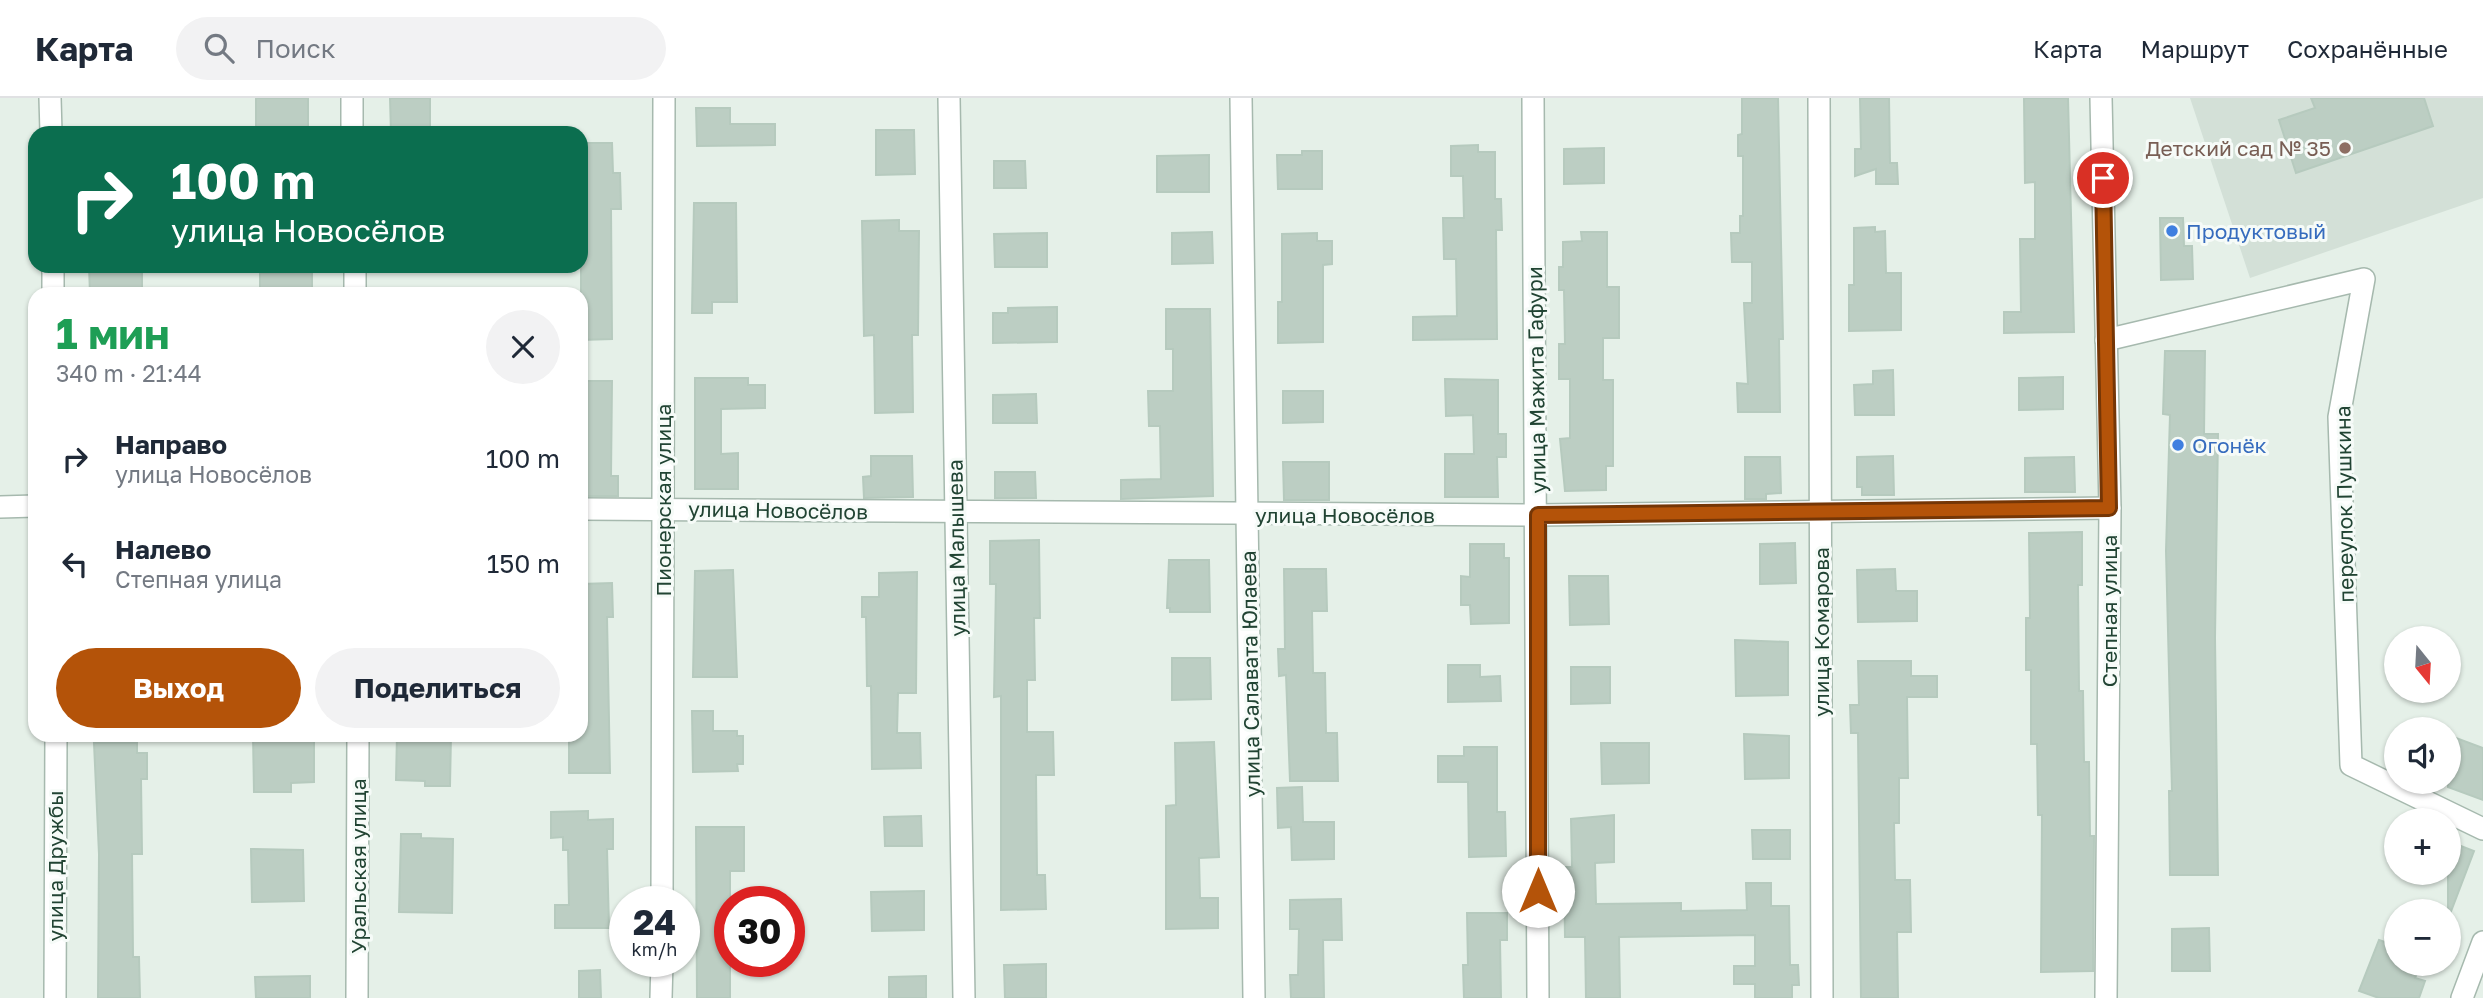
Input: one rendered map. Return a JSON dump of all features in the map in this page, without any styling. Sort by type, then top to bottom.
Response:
[{"type":"street","points":[[50,98],[51,126]]},
{"type":"street","points":[[352,98],[352,126]]},
{"type":"street","name":"Пионерская улица","points":[[662,886],[664,98]]},
{"type":"street","name":"улица Малышева","points":[[949,98],[964,998]]},
{"type":"street","name":"улица Салавата Юлаева","points":[[1241,98],[1254,998]]},
{"type":"street","name":"улица Мажита Гафури","points":[[1534,98],[1538,515],[1538,998]]},
{"type":"street","name":"улица Комарова","points":[[1819,98],[1822,998]]},
{"type":"street","name":"Степная улица","points":[[2101,98],[2109,508],[2106,998]]},
{"type":"street","name":"переулок Пушкина","points":[[2106,340],[2364,279],[2339,417],[2351,765],[2483,828]]},
{"type":"street","points":[[0,507],[28,506]]},
{"type":"street","name":"улица Новосёлов","points":[[588,509],[1538,515],[2109,508]]},
{"type":"street","name":"улица Дружбы","points":[[55,998],[56,742]]},
{"type":"street","name":"Уральская улица","points":[[357,998],[358,742]]},
{"type":"street","points":[[2462,998],[2483,942]]},
{"type":"street","points":[[662,977],[662,998]]},
{"type":"shaded area","name":"Детский сад № 35","points":[[2190,98],[2483,98],[2483,198],[2250,278]]},
{"type":"building","points":[[256,98],[308,98],[308,126],[256,126]]},
{"type":"building","points":[[390,98],[430,98],[430,126],[391,126]]},
{"type":"building","points":[[1742,98],[1778,98],[1783,339],[1779,339],[1780,412],[1738,412],[1737,383],[1748,384],[1744,303],[1752,303],[1752,262],[1732,262],[1731,233],[1740,233],[1740,216],[1743,216],[1743,156],[1738,156],[1738,135],[1742,134]]},
{"type":"building","points":[[1860,98],[1889,98],[1890,163],[1897,163],[1898,184],[1876,184],[1876,169],[1855,176],[1855,149],[1861,149]]},
{"type":"building","points":[[2024,98],[2068,98],[2074,332],[2004,333],[2004,312],[2021,312],[2020,239],[2035,239],[2035,182],[2025,183]]},
{"type":"building","points":[[2311,98],[2424,98],[2433,126],[2296,173],[2279,120],[2315,108]]},
{"type":"building","points":[[696,108],[730,108],[730,124],[775,124],[775,145],[697,146]]},
{"type":"building","points":[[876,130],[914,130],[915,174],[876,175]]},
{"type":"building","points":[[588,143],[612,143],[613,173],[620,173],[621,209],[611,209],[612,339],[588,340],[588,287],[581,287],[581,273],[588,273]]},
{"type":"building","points":[[1478,145],[1478,152],[1495,152],[1495,199],[1501,199],[1502,230],[1496,230],[1497,339],[1413,340],[1413,317],[1457,316],[1456,259],[1444,259],[1443,218],[1464,218],[1463,176],[1451,176],[1451,146]]},
{"type":"building","points":[[1604,148],[1604,183],[1564,184],[1564,149]]},
{"type":"building","points":[[1302,151],[1322,151],[1322,189],[1278,189],[1277,155],[1302,155]]},
{"type":"building","points":[[1209,155],[1209,192],[1157,192],[1157,156]]},
{"type":"building","points":[[994,161],[1025,161],[1026,188],[994,188]]},
{"type":"building","points":[[694,203],[736,203],[737,302],[712,302],[712,313],[692,313]]},
{"type":"building","points":[[2160,218],[2183,218],[2184,246],[2192,246],[2193,279],[2161,280]]},
{"type":"building","points":[[899,220],[899,231],[919,231],[918,335],[912,335],[913,412],[875,413],[874,335],[864,336],[862,221]]},
{"type":"building","points":[[1875,227],[1875,232],[1885,231],[1886,273],[1901,273],[1901,330],[1849,331],[1849,285],[1854,285],[1854,228]]},
{"type":"building","points":[[1212,232],[1213,263],[1172,264],[1172,233]]},
{"type":"building","points":[[1581,232],[1607,232],[1607,287],[1619,287],[1619,338],[1603,338],[1603,380],[1613,380],[1613,466],[1606,466],[1606,490],[1565,491],[1560,439],[1570,438],[1570,379],[1559,379],[1559,344],[1565,344],[1564,290],[1559,290],[1559,267],[1563,267],[1563,242],[1582,241]]},
{"type":"building","points":[[1047,233],[1047,267],[995,267],[994,234]]},
{"type":"building","points":[[1317,233],[1317,241],[1332,241],[1332,264],[1323,265],[1323,342],[1278,343],[1278,302],[1282,302],[1282,234]]},
{"type":"building","points":[[89,273],[142,273],[142,287],[90,287]]},
{"type":"building","points":[[260,273],[312,273],[312,287],[260,287]]},
{"type":"building","points":[[1057,307],[1057,342],[993,343],[993,313],[1008,313],[1008,308]]},
{"type":"building","points":[[1166,309],[1210,309],[1213,496],[1121,499],[1121,480],[1161,479],[1160,426],[1149,426],[1148,391],[1173,391],[1173,349],[1166,349]]},
{"type":"building","points":[[2165,351],[2205,351],[2204,434],[2218,434],[2215,638],[2218,875],[2170,875],[2169,791],[2172,791],[2166,551],[2170,415],[2163,414]]},
{"type":"building","points":[[1893,370],[1894,415],[1855,415],[1854,385],[1873,384],[1873,371]]},
{"type":"building","points":[[2063,377],[2063,409],[2019,410],[2019,378]]},
{"type":"building","points":[[695,378],[748,378],[748,385],[765,385],[765,408],[721,409],[721,454],[738,453],[738,489],[695,489]]},
{"type":"building","points":[[1445,379],[1498,380],[1498,434],[1506,434],[1506,457],[1497,457],[1498,497],[1445,497],[1445,454],[1474,454],[1473,415],[1446,416]]},
{"type":"building","points":[[588,381],[612,381],[611,476],[618,476],[618,496],[588,496]]},
{"type":"building","points":[[1283,391],[1323,391],[1323,422],[1283,423]]},
{"type":"building","points":[[1036,394],[1037,423],[993,423],[993,395]]},
{"type":"building","points":[[871,456],[912,456],[913,497],[864,498],[863,477],[871,476]]},
{"type":"building","points":[[1893,456],[1894,495],[1862,495],[1862,487],[1857,487],[1857,457]]},
{"type":"building","points":[[1745,457],[1780,457],[1781,493],[1766,494],[1766,499],[1745,499]]},
{"type":"building","points":[[2074,457],[2075,492],[2025,492],[2025,458]]},
{"type":"building","points":[[1283,462],[1329,462],[1329,500],[1284,500]]},
{"type":"building","points":[[995,472],[1035,472],[1036,498],[995,498]]},
{"type":"building","points":[[2082,532],[2082,585],[2078,585],[2079,691],[2083,691],[2084,762],[2089,762],[2090,836],[2094,836],[2093,971],[2041,972],[2042,815],[2038,815],[2037,744],[2031,744],[2031,670],[2026,670],[2026,618],[2030,618],[2029,533]]},
{"type":"building","points":[[1039,540],[1040,618],[1034,618],[1035,680],[1027,680],[1027,732],[1053,732],[1054,775],[1036,775],[1037,875],[1045,875],[1046,909],[1001,910],[1001,696],[994,697],[996,584],[990,584],[990,541]]},
{"type":"building","points":[[1795,543],[1796,583],[1760,584],[1760,544]]},
{"type":"building","points":[[1470,544],[1504,544],[1504,558],[1509,558],[1509,623],[1471,624],[1470,605],[1461,605],[1461,576],[1470,577]]},
{"type":"building","points":[[1169,560],[1209,560],[1210,612],[1170,612],[1170,608],[1167,608]]},
{"type":"building","points":[[1284,569],[1326,569],[1327,611],[1312,611],[1313,673],[1325,673],[1326,733],[1337,733],[1338,781],[1290,781],[1286,675],[1279,676],[1278,649],[1285,649]]},
{"type":"building","points":[[1895,569],[1896,591],[1917,591],[1917,621],[1858,622],[1857,570]]},
{"type":"building","points":[[733,570],[737,677],[693,677],[695,571]]},
{"type":"building","points":[[917,572],[916,693],[898,693],[897,733],[920,733],[921,768],[872,769],[871,686],[867,686],[866,617],[862,617],[862,597],[879,597],[879,573]]},
{"type":"building","points":[[1569,576],[1608,576],[1609,624],[1570,625]]},
{"type":"building","points":[[612,583],[613,617],[607,617],[610,773],[569,773],[569,742],[588,742],[588,584]]},
{"type":"building","points":[[1735,640],[1788,642],[1788,695],[1736,696]]},
{"type":"building","points":[[1172,658],[1210,658],[1211,699],[1172,700]]},
{"type":"building","points":[[1858,661],[1911,661],[1911,676],[1937,676],[1937,697],[1907,697],[1908,778],[1899,778],[1899,823],[1894,823],[1895,880],[1910,880],[1911,932],[1897,932],[1898,998],[1861,998],[1858,733],[1851,733],[1850,705],[1859,705]]},
{"type":"building","points":[[1448,665],[1480,665],[1480,677],[1500,676],[1501,701],[1448,702]]},
{"type":"building","points":[[1571,667],[1610,667],[1610,703],[1571,704]]},
{"type":"building","points":[[692,711],[713,711],[713,731],[737,731],[737,736],[743,736],[743,764],[737,764],[738,771],[693,772]]},
{"type":"building","points":[[1744,734],[1789,736],[1789,778],[1745,779]]},
{"type":"building","points":[[2461,740],[2483,748],[2483,800],[2461,792]]},
{"type":"building","points":[[253,742],[314,742],[314,782],[291,783],[291,792],[254,792]]},
{"type":"building","points":[[397,742],[451,742],[450,786],[425,786],[425,781],[396,780]]},
{"type":"building","points":[[1214,742],[1219,857],[1199,858],[1200,898],[1218,898],[1218,928],[1166,929],[1166,806],[1176,805],[1175,743]]},
{"type":"building","points":[[94,743],[137,743],[137,753],[147,753],[147,779],[141,779],[142,854],[132,854],[133,957],[139,957],[140,998],[98,998],[99,854]]},
{"type":"building","points":[[1601,743],[1649,743],[1649,783],[1602,784]]},
{"type":"building","points":[[1464,747],[1497,747],[1497,812],[1505,812],[1506,856],[1469,857],[1468,782],[1438,782],[1438,756],[1464,756]]},
{"type":"building","points":[[1302,787],[1303,822],[1334,822],[1334,859],[1292,860],[1291,827],[1278,828],[1277,788]]},
{"type":"building","points":[[588,811],[588,820],[613,819],[613,849],[607,849],[609,928],[555,928],[555,905],[569,905],[568,850],[563,850],[563,837],[551,838],[551,812]]},
{"type":"building","points":[[1614,815],[1614,862],[1595,863],[1596,904],[1681,903],[1681,911],[1747,910],[1746,883],[1771,883],[1771,906],[1789,906],[1790,965],[1798,965],[1799,985],[1792,985],[1792,998],[1755,998],[1755,984],[1734,984],[1734,966],[1755,966],[1755,935],[1619,937],[1620,998],[1586,998],[1585,937],[1565,937],[1564,867],[1572,867],[1571,819]]},
{"type":"building","points":[[921,816],[922,846],[885,846],[884,817]]},
{"type":"building","points":[[696,827],[744,827],[744,871],[730,871],[730,886],[714,886],[714,977],[730,977],[730,998],[697,998],[697,977],[700,977],[700,886],[696,886]]},
{"type":"building","points":[[1752,830],[1790,830],[1790,859],[1753,859]]},
{"type":"building","points":[[401,834],[453,839],[452,913],[399,912]]},
{"type":"building","points":[[2461,846],[2474,851],[2456,899],[2448,899],[2448,885],[2461,885]]},
{"type":"building","points":[[251,849],[303,850],[304,901],[252,902]]},
{"type":"building","points":[[924,891],[924,930],[872,931],[871,892]]},
{"type":"building","points":[[1341,899],[1342,940],[1323,940],[1324,998],[1291,998],[1290,975],[1298,975],[1299,929],[1290,929],[1290,900]]},
{"type":"building","points":[[1467,913],[1507,913],[1507,940],[1500,940],[1501,998],[1464,998],[1463,965],[1468,965]]},
{"type":"building","points":[[2209,928],[2210,971],[2172,971],[2172,929]]},
{"type":"building","points":[[2379,940],[2384,942],[2384,976],[2416,976],[2415,978],[2425,981],[2419,998],[2379,998],[2359,991]]},
{"type":"building","points":[[1046,964],[1046,998],[1005,998],[1004,965]]},
{"type":"building","points":[[600,970],[601,998],[579,998],[579,971]]},
{"type":"building","points":[[310,976],[310,998],[256,998],[255,977]]},
{"type":"building","points":[[926,976],[926,998],[889,998],[889,977]]},
{"type":"place","name":"Детский сад № 35","points":[[2345,148]]},
{"type":"place","name":"Продуктовый","points":[[2172,231]]},
{"type":"place","name":"Огонёк","points":[[2178,445]]},
{"type":"route","points":[[1538,891],[1538,515],[2109,508],[2103,178]]}]
